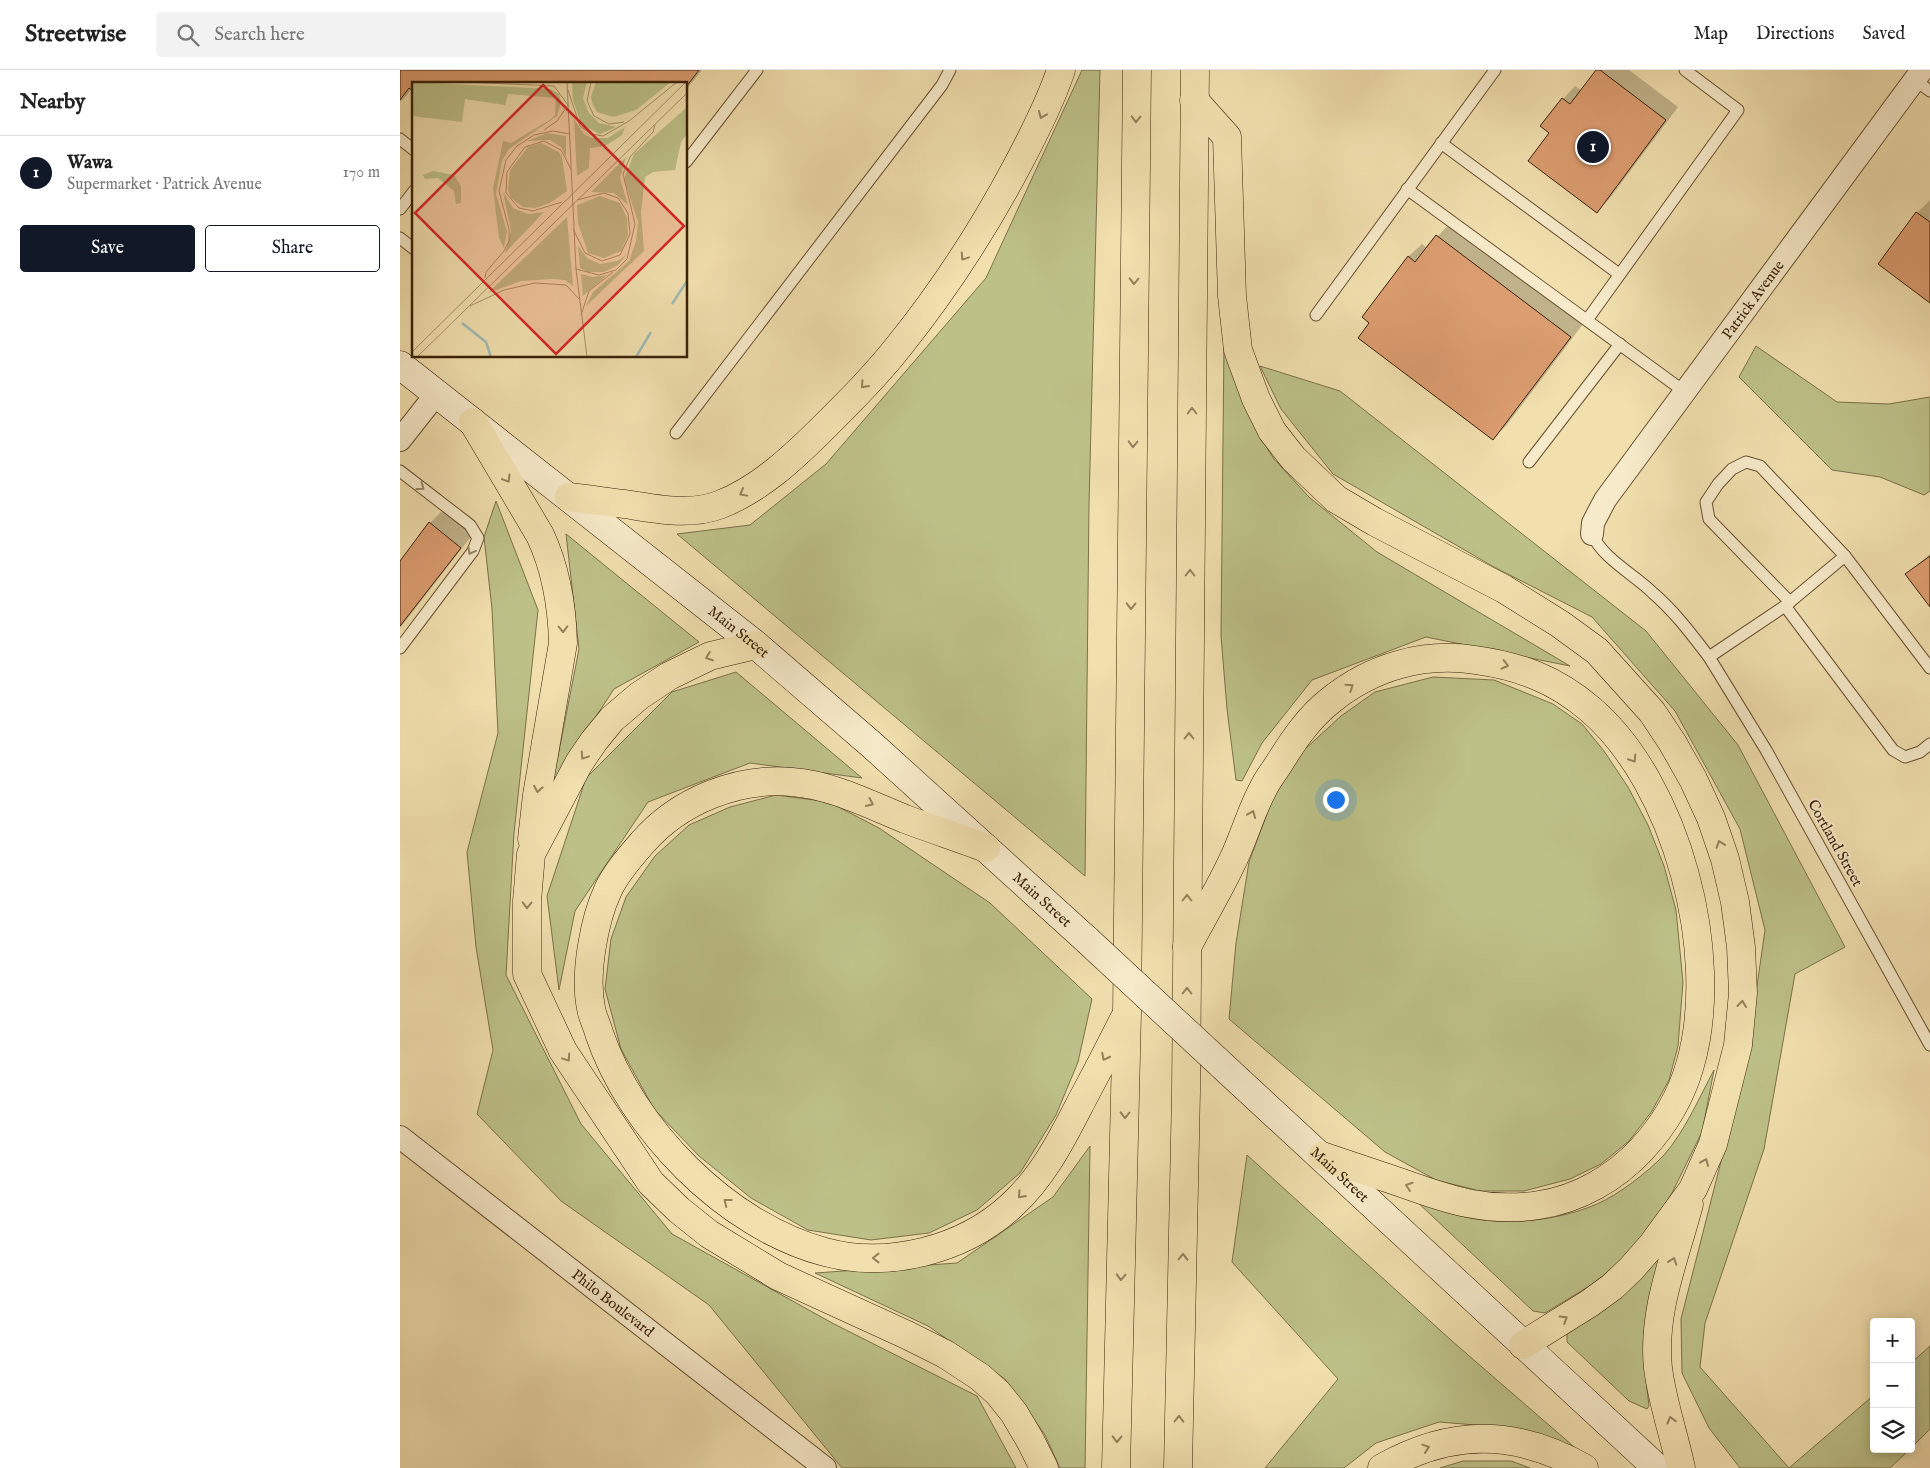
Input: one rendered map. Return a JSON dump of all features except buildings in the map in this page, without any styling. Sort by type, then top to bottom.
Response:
[{"type":"highway","points":[[569,497],[652,509],[686,511],[717,506],[744,493],[766,478],[808,443],[898,348],[967,252],[1000,199],[1032,138],[1061,70]]},
{"type":"highway","points":[[1116,1468],[1127,1013],[1137,70]]},
{"type":"highway","points":[[1178,1468],[1186,1092],[1195,70]]},
{"type":"highway","points":[[1194,100],[1227,137],[1232,296],[1238,350],[1256,399],[1272,431],[1293,458],[1336,499],[1375,522],[1504,589],[1560,624],[1597,651],[1652,712],[1693,779],[1711,818],[1735,902],[1741,947],[1743,994],[1738,1045],[1726,1097],[1713,1144],[1693,1189],[1678,1247],[1665,1286],[1659,1314],[1658,1366],[1681,1468]]},
{"type":"highway","points":[[473,422],[540,535],[548,553],[562,618],[563,643],[537,796],[527,901],[527,974],[562,1051],[651,1183],[679,1210],[709,1234],[778,1276],[907,1335],[944,1354],[980,1377],[998,1393],[1014,1413],[1044,1468]]},
{"type":"highway","points":[[531,854],[579,763],[594,740],[612,719],[639,696],[669,676],[710,656],[756,645]]},
{"type":"highway","points":[[1187,947],[1234,859],[1263,788],[1302,728],[1331,700],[1364,677],[1397,664],[1429,658],[1462,658],[1505,664],[1543,677],[1574,696],[1591,709],[1613,732],[1632,757],[1655,796],[1686,878],[1696,921],[1700,959],[1697,1030],[1690,1064],[1680,1092],[1667,1118],[1625,1168],[1590,1188],[1569,1197],[1539,1205],[1481,1206],[1455,1201],[1322,1156]]},
{"type":"highway","points":[[986,848],[824,787],[792,782],[765,781],[732,787],[702,797],[675,814],[652,832],[627,860],[608,890],[595,927],[590,963],[590,1007],[609,1061],[632,1102],[651,1130],[706,1185],[740,1212],[775,1232],[810,1248],[842,1256],[879,1259],[910,1255],[944,1246],[970,1234],[990,1223],[1012,1205],[1038,1176],[1058,1146],[1127,1013]]},
{"type":"highway","points":[[1523,1345],[1612,1288],[1652,1245],[1693,1189]]},
{"type":"highway","points":[[1382,1468],[1401,1457],[1428,1446],[1459,1440],[1485,1438],[1508,1440],[1527,1445],[1565,1458],[1584,1468]]},
{"type":"main road","name":"Main Street","points":[[400,365],[756,645],[872,745],[1322,1156],[1657,1468]]},
{"type":"street","name":"Patrick Avenue","points":[[1592,534],[1593,523],[1605,500],[1917,78]]},
{"type":"street","points":[[400,440],[437,393]]},
{"type":"street","name":"Philo Boulevard","points":[[400,1137],[826,1468]]},
{"type":"lane","points":[[688,159],[757,70]]},
{"type":"lane","points":[[676,433],[936,93],[950,70]]},
{"type":"lane","points":[[1316,315],[1495,70]]},
{"type":"lane","points":[[1587,320],[1738,110],[1685,70]]},
{"type":"lane","points":[[400,139],[412,148]]},
{"type":"lane","points":[[1441,143],[1619,274]]},
{"type":"lane","points":[[1407,189],[1686,392]]},
{"type":"lane","points":[[400,209],[412,194]]},
{"type":"lane","points":[[400,238],[412,247]]},
{"type":"lane","points":[[1529,462],[1620,344]]},
{"type":"lane","points":[[1930,668],[1845,556],[1760,466],[1746,462],[1732,469],[1718,484],[1706,502],[1709,520],[1787,604],[1893,750],[1905,757],[1913,756],[1930,744]]},
{"type":"lane","points":[[400,472],[470,526],[478,538],[473,551],[400,648]]},
{"type":"lane","name":"Cortland Street","points":[[1592,534],[1603,551],[1671,610],[1709,658],[1766,750],[1930,1045]]},
{"type":"lane","points":[[1709,658],[1787,604],[1845,556]]},
{"type":"green space","points":[[1082,70],[1100,70],[1089,504],[1085,876],[677,534],[750,525],[826,464],[986,278]]},
{"type":"green space","points":[[1224,343],[1243,402],[1257,432],[1274,459],[1309,497],[1377,552],[1570,666],[1426,637],[1312,680],[1262,743],[1242,781],[1236,780],[1227,709],[1221,636]]},
{"type":"green space","points":[[1756,346],[1837,402],[1889,404],[1930,397],[1930,491],[1924,495],[1880,477],[1832,470],[1739,377]]},
{"type":"green space","points":[[1260,366],[1340,391],[1646,631],[1738,745],[1845,947],[1795,974],[1764,1149],[1705,1323],[1700,1367],[1789,1468],[1740,1468],[1709,1428],[1682,1373],[1681,1319],[1746,1063],[1765,930],[1740,829],[1675,711],[1592,617],[1494,567],[1333,474],[1281,409]]},
{"type":"green space","points":[[496,501],[538,610],[514,833],[506,975],[581,1124],[672,1234],[834,1324],[977,1396],[1016,1468],[842,1468],[709,1305],[561,1201],[477,1114],[493,1050],[476,947],[467,852],[498,733],[492,609],[484,537]]},
{"type":"green space","points":[[566,534],[699,642],[614,689],[553,782],[579,649]]},
{"type":"green space","points":[[736,672],[862,778],[750,763],[648,802],[575,911],[559,990],[547,896],[586,778],[672,692]]},
{"type":"green space","points":[[1433,677],[1494,680],[1553,704],[1582,724],[1604,751],[1628,787],[1648,825],[1664,866],[1676,910],[1683,982],[1678,1046],[1669,1080],[1652,1111],[1629,1141],[1601,1164],[1570,1179],[1524,1191],[1480,1191],[1436,1180],[1385,1152],[1229,1019],[1236,943],[1249,862],[1273,798],[1304,750],[1341,716],[1375,692]]},
{"type":"green space","points":[[776,795],[829,802],[879,828],[990,903],[1092,999],[1078,1062],[1056,1115],[1020,1173],[977,1210],[929,1233],[871,1240],[808,1230],[751,1198],[699,1156],[654,1109],[621,1049],[605,989],[611,939],[626,897],[655,856],[689,825],[730,807]]},
{"type":"green space","points":[[1714,1070],[1702,1132],[1672,1193],[1650,1227],[1624,1259],[1591,1285],[1545,1313],[1533,1311],[1413,1198],[1463,1217],[1485,1220],[1535,1220],[1583,1210],[1614,1195],[1650,1169],[1664,1155],[1685,1125]]},
{"type":"green space","points":[[1090,1146],[1085,1468],[1060,1468],[1045,1435],[1005,1379],[928,1326],[815,1273],[957,1263],[1053,1197]]},
{"type":"green space","points":[[1247,1155],[1452,1341],[1580,1452],[1511,1428],[1439,1422],[1376,1443],[1344,1468],[1265,1468],[1338,1379],[1232,1262]]},
{"type":"green space","points":[[1658,1255],[1662,1257],[1649,1300],[1644,1343],[1649,1406],[1647,1409],[1629,1401],[1567,1342],[1567,1334],[1608,1307],[1635,1283]]},
{"type":"green space","points":[[1930,1346],[1930,1429],[1915,1444],[1915,1363],[1915,1359]]},
{"type":"green space","points":[[1870,1398],[1870,1453],[1906,1453],[1890,1468],[1789,1468]]},
{"type":"green space","points":[[1463,1461],[1511,1461],[1530,1468],[1440,1468]]},
{"type":"place","name":"Wawa","points":[[1593,147]]}]
